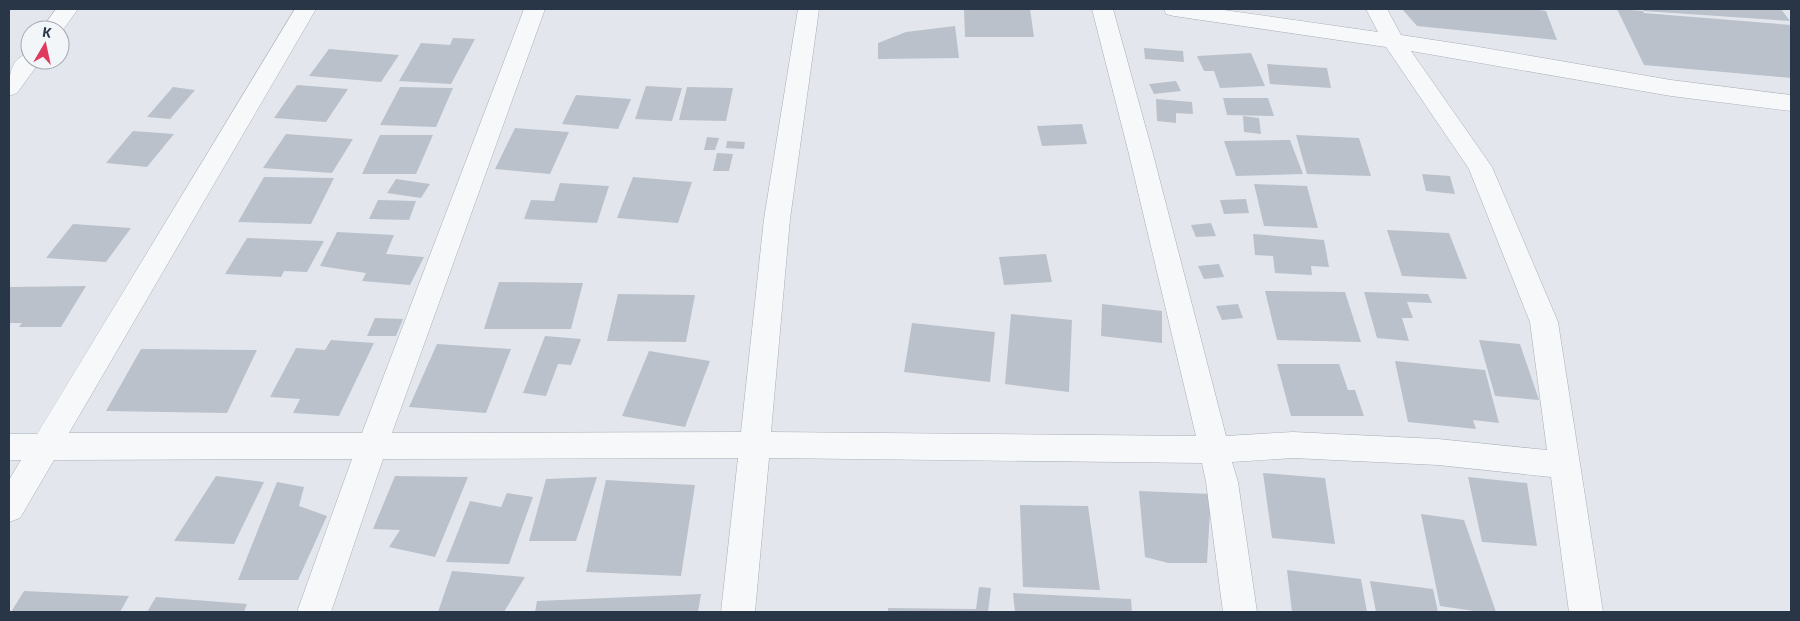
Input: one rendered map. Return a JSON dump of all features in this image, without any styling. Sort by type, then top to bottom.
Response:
[{"type":"street","points":[[60,20],[68,9]]},
{"type":"street","points":[[9,508],[305,9]]},
{"type":"street","points":[[314,612],[372,446],[534,9]]},
{"type":"street","points":[[738,612],[777,219],[808,9]]},
{"type":"street","points":[[1102,9],[1141,154],[1222,482],[1240,612]]},
{"type":"street","points":[[1174,9],[1474,53],[1671,88],[1791,103]]},
{"type":"street","points":[[1377,9],[1393,41],[1480,167],[1544,322],[1586,612]]},
{"type":"street","points":[[9,88],[22,70]]},
{"type":"street","points":[[9,447],[755,445],[1214,450],[1302,446],[1438,452],[1565,465]]},
{"type":"building","points":[[964,9],[1030,9],[1034,37],[965,37]]},
{"type":"building","points":[[1402,9],[1532,9],[1546,11],[1557,40],[1417,26]]},
{"type":"building","points":[[1617,9],[1643,11],[1644,13],[1791,25],[1791,78],[1644,65]]},
{"type":"building","points":[[1642,9],[1781,9],[1790,21],[1644,11]]},
{"type":"building","points":[[955,26],[959,58],[878,59],[878,43],[906,32]]},
{"type":"building","points":[[453,38],[475,39],[451,84],[399,81],[421,43],[450,45]]},
{"type":"building","points":[[1144,48],[1183,51],[1184,62],[1145,59]]},
{"type":"building","points":[[329,49],[399,55],[381,82],[309,76]]},
{"type":"building","points":[[1251,53],[1265,86],[1220,88],[1214,71],[1204,71],[1197,56]]},
{"type":"building","points":[[1267,64],[1327,68],[1331,88],[1270,84]]},
{"type":"building","points":[[1176,81],[1181,91],[1154,94],[1149,84]]},
{"type":"building","points":[[297,85],[348,89],[326,122],[274,118]]},
{"type":"building","points":[[646,86],[682,88],[672,121],[635,119]]},
{"type":"building","points":[[173,87],[195,90],[170,119],[147,117]]},
{"type":"building","points":[[400,87],[453,88],[436,127],[380,125]]},
{"type":"building","points":[[687,87],[733,88],[726,121],[679,120]]},
{"type":"building","points":[[576,95],[631,99],[618,129],[562,124]]},
{"type":"building","points":[[1223,98],[1268,98],[1274,116],[1227,115]]},
{"type":"building","points":[[1156,99],[1192,102],[1193,114],[1176,113],[1176,123],[1157,121]]},
{"type":"building","points":[[1243,116],[1259,118],[1261,134],[1244,132]]},
{"type":"building","points":[[1082,124],[1087,144],[1042,146],[1037,126]]},
{"type":"building","points":[[515,128],[569,132],[550,174],[495,169]]},
{"type":"building","points":[[133,131],[174,134],[147,167],[106,163]]},
{"type":"building","points":[[286,134],[353,139],[332,173],[263,168]]},
{"type":"building","points":[[380,135],[433,135],[416,174],[362,174]]},
{"type":"building","points":[[1296,135],[1359,138],[1371,176],[1307,174]]},
{"type":"building","points":[[707,137],[719,138],[715,150],[704,150]]},
{"type":"building","points":[[1290,140],[1303,174],[1236,176],[1224,141]]},
{"type":"building","points":[[727,141],[745,142],[744,149],[726,148]]},
{"type":"building","points":[[717,153],[733,154],[729,171],[713,171]]},
{"type":"building","points":[[1422,174],[1450,176],[1455,194],[1426,191]]},
{"type":"building","points":[[264,177],[334,178],[311,224],[238,222]]},
{"type":"building","points":[[633,177],[692,182],[678,223],[617,218]]},
{"type":"building","points":[[396,179],[430,184],[421,198],[387,193]]},
{"type":"building","points":[[560,183],[609,186],[597,223],[524,219],[531,200],[554,201]]},
{"type":"building","points":[[1254,184],[1307,186],[1318,228],[1264,226]]},
{"type":"building","points":[[1246,199],[1249,213],[1224,214],[1220,200]]},
{"type":"building","points":[[378,200],[416,201],[409,220],[369,219]]},
{"type":"building","points":[[1211,223],[1216,236],[1196,237],[1191,225]]},
{"type":"building","points":[[73,224],[131,228],[106,262],[46,258]]},
{"type":"building","points":[[1387,230],[1449,233],[1467,279],[1402,276]]},
{"type":"building","points":[[337,232],[394,235],[386,254],[424,257],[410,285],[362,281],[366,273],[320,266]]},
{"type":"building","points":[[1253,234],[1324,240],[1329,267],[1311,266],[1312,275],[1275,273],[1273,256],[1255,255]]},
{"type":"building","points":[[247,238],[324,241],[307,272],[284,271],[281,277],[225,274]]},
{"type":"building","points":[[1046,254],[1052,282],[1004,285],[999,257]]},
{"type":"building","points":[[1219,264],[1224,277],[1204,279],[1198,266]]},
{"type":"building","points":[[499,282],[583,283],[571,329],[484,329]]},
{"type":"building","points":[[86,286],[61,327],[19,327],[22,323],[9,323],[10,287]]},
{"type":"building","points":[[1265,291],[1345,292],[1361,342],[1277,340]]},
{"type":"building","points":[[1364,292],[1428,294],[1432,303],[1407,302],[1413,318],[1402,318],[1409,341],[1377,338]]},
{"type":"building","points":[[618,294],[695,295],[686,342],[607,341]]},
{"type":"building","points":[[1102,304],[1162,311],[1162,343],[1101,336]]},
{"type":"building","points":[[1238,304],[1243,318],[1222,320],[1216,306]]},
{"type":"building","points":[[1011,314],[1072,320],[1069,392],[1005,384]]},
{"type":"building","points":[[375,318],[403,319],[396,336],[367,336]]},
{"type":"building","points":[[912,323],[995,332],[990,382],[904,372]]},
{"type":"building","points":[[545,336],[581,339],[571,365],[558,364],[546,396],[523,393]]},
{"type":"building","points":[[331,340],[374,343],[339,416],[293,413],[300,399],[270,397],[296,348],[325,350]]},
{"type":"building","points":[[1479,340],[1520,344],[1539,400],[1495,396]]},
{"type":"building","points":[[437,344],[511,349],[486,413],[409,407]]},
{"type":"building","points":[[141,349],[257,350],[227,413],[106,411]]},
{"type":"building","points":[[649,351],[710,361],[685,427],[622,416]]},
{"type":"building","points":[[1395,361],[1485,370],[1499,423],[1473,420],[1476,429],[1408,422]]},
{"type":"building","points":[[1277,364],[1339,364],[1348,390],[1355,390],[1364,416],[1291,416]]},
{"type":"building","points":[[1263,473],[1325,478],[1335,544],[1272,538]]},
{"type":"building","points":[[216,476],[264,482],[234,544],[174,541]]},
{"type":"building","points":[[395,476],[468,477],[435,557],[389,547],[400,530],[373,529]]},
{"type":"building","points":[[597,477],[576,541],[529,541],[546,479]]},
{"type":"building","points":[[1468,477],[1527,483],[1537,546],[1482,542]]},
{"type":"building","points":[[606,480],[695,485],[681,576],[586,572]]},
{"type":"building","points":[[277,482],[304,487],[299,506],[327,516],[298,580],[238,580]]},
{"type":"building","points":[[1139,491],[1211,494],[1207,563],[1168,563],[1145,557]]},
{"type":"building","points":[[507,493],[533,497],[509,564],[446,562],[470,501],[501,507]]},
{"type":"building","points":[[1020,505],[1088,506],[1100,590],[1023,587]]},
{"type":"building","points":[[1421,514],[1464,520],[1496,612],[1481,612],[1440,606]]},
{"type":"building","points":[[1287,570],[1361,579],[1367,612],[1292,612]]},
{"type":"building","points":[[452,571],[525,577],[504,612],[438,612]]},
{"type":"building","points":[[1370,581],[1433,589],[1438,612],[1376,612]]},
{"type":"building","points":[[979,587],[991,588],[988,612],[888,612],[888,608],[976,609]]},
{"type":"building","points":[[24,591],[129,596],[120,612],[11,612]]},
{"type":"building","points":[[1013,593],[1131,599],[1132,612],[1015,612]]},
{"type":"building","points":[[701,594],[698,612],[535,612],[537,601]]},
{"type":"building","points":[[156,597],[247,604],[244,612],[147,612]]}]
